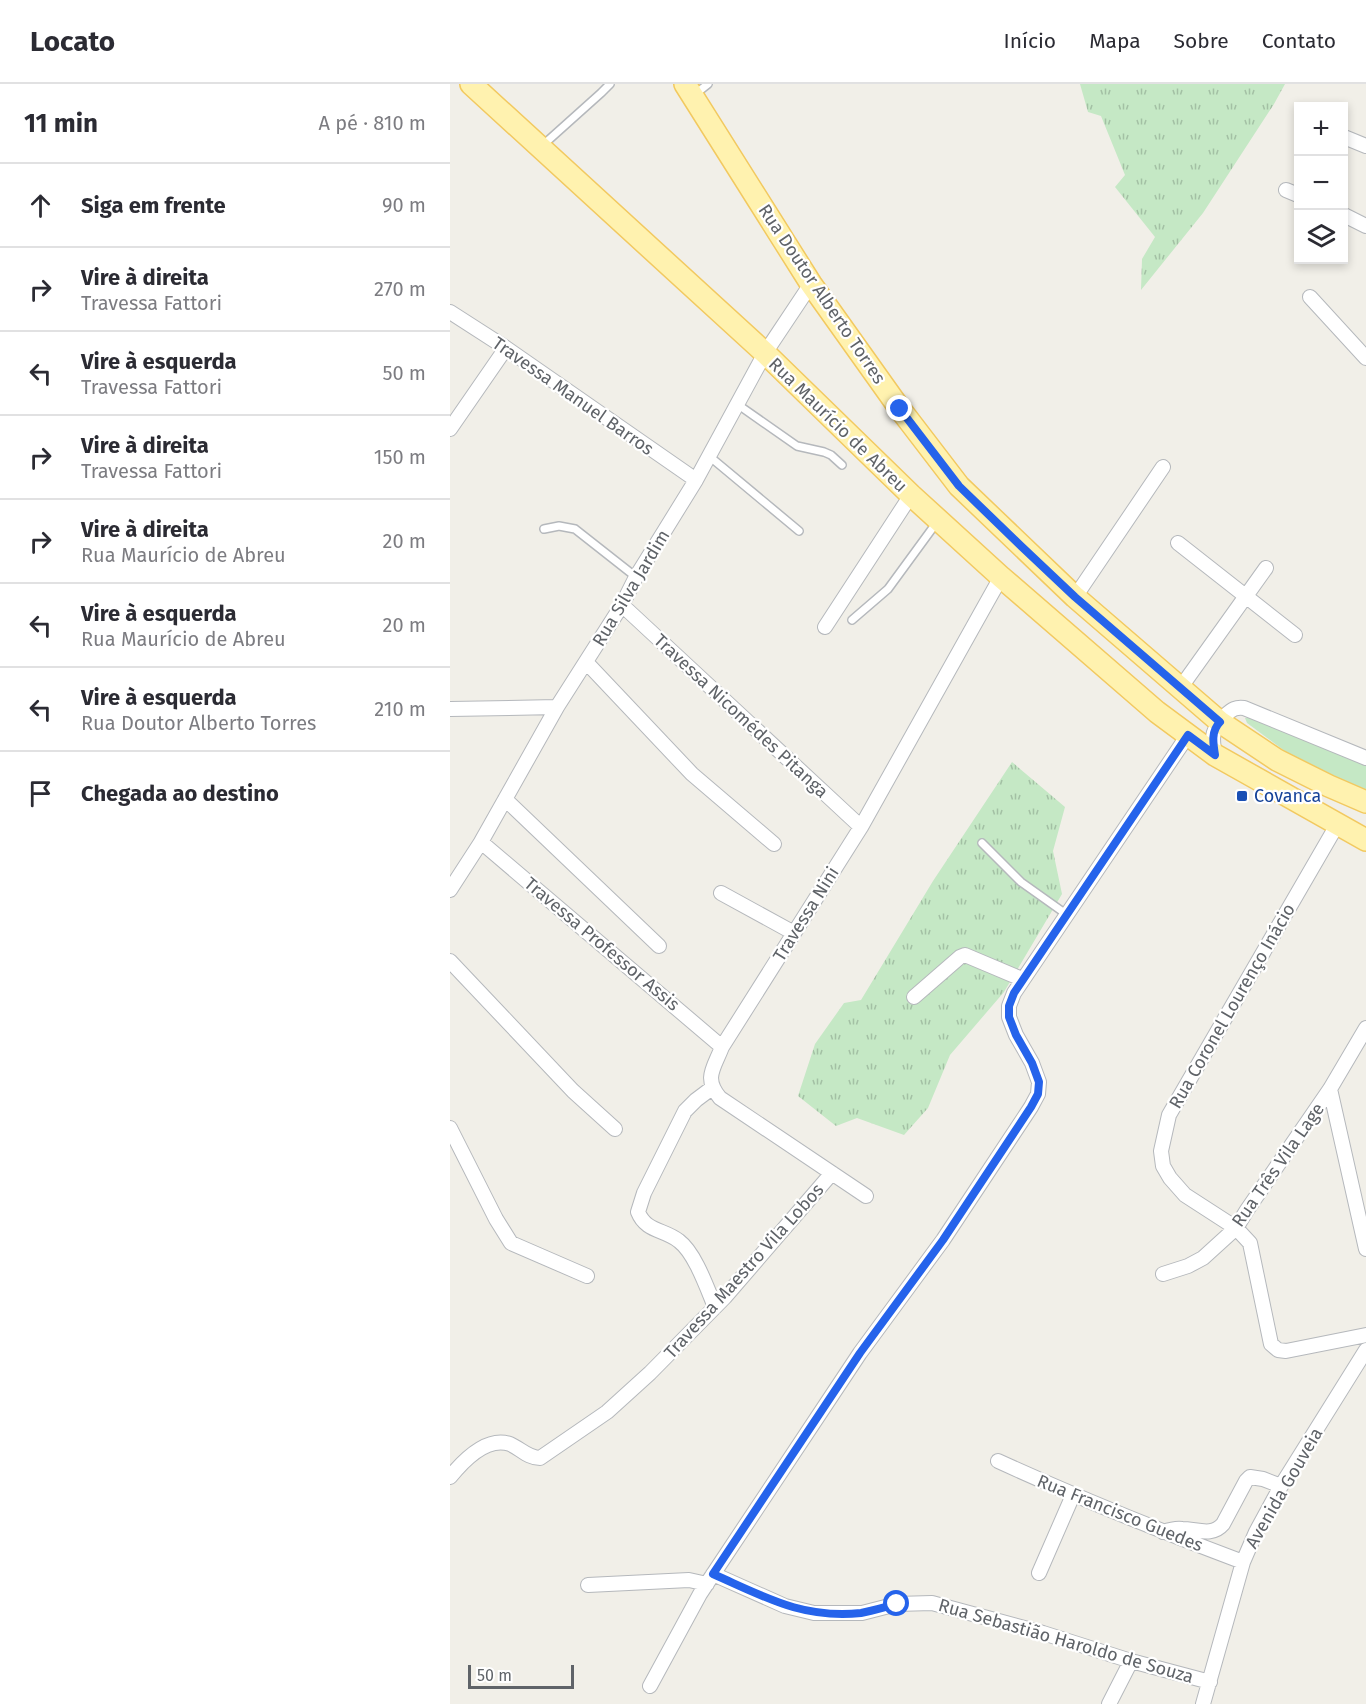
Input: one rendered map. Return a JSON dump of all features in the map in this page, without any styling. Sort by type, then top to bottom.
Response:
[{"type":"main road","name":"Rua Maurício de Abreu","points":[[471,84],[765,354],[911,495],[1001,577],[1157,712],[1215,755],[1366,840]]},
{"type":"main road","name":"Rua Doutor Alberto Torres","points":[[695,88],[811,284],[900,409],[959,486],[1075,597],[1220,722],[1277,760],[1366,802]]},
{"type":"street","points":[[1348,139],[1366,146]]},
{"type":"street","points":[[1348,218],[1366,226]]},
{"type":"street","name":"Rua Silva Jardim","points":[[450,890],[481,842],[557,707],[622,605],[636,577],[696,480],[765,354],[811,284]]},
{"type":"street","points":[[1310,297],[1366,358]]},
{"type":"street","name":"Travessa Manuel Barros","points":[[450,312],[506,348],[696,480]]},
{"type":"street","points":[[450,429],[506,348]]},
{"type":"street","points":[[1075,597],[1163,467]]},
{"type":"street","points":[[825,627],[911,495]]},
{"type":"street","points":[[1178,543],[1295,635]]},
{"type":"street","points":[[1181,687],[1266,568]]},
{"type":"street","name":"Travessa Nini","points":[[712,1088],[710,1080],[712,1071],[722,1047],[861,827],[1001,577]]},
{"type":"street","name":"Travessa Nicomédes Pitanga","points":[[622,605],[861,827]]},
{"type":"street","points":[[586,662],[692,774],[774,844]]},
{"type":"street","points":[[450,709],[557,707]]},
{"type":"street","points":[[1215,755],[1213,735],[1215,727],[1231,710],[1244,708],[1366,758]]},
{"type":"street","points":[[650,1686],[710,1579],[860,1353],[943,1240],[1031,1107],[1038,1094],[1039,1082],[1037,1073],[1009,1017],[1009,1006],[1014,993],[1188,735]]},
{"type":"street","points":[[504,799],[659,946]]},
{"type":"street","name":"Rua Coronel Lourenço Inácio","points":[[1337,825],[1169,1114],[1161,1152],[1163,1166],[1185,1195],[1236,1228],[1250,1243],[1271,1344],[1278,1350],[1298,1349],[1366,1335]]},
{"type":"street","name":"Travessa Professor Assis","points":[[481,842],[722,1047]]},
{"type":"street","points":[[721,893],[794,933]]},
{"type":"street","points":[[914,997],[965,955],[1022,979]]},
{"type":"street","points":[[450,962],[573,1091],[615,1129]]},
{"type":"street","name":"Rua Três Vila Lage","points":[[1163,1274],[1188,1266],[1203,1258],[1236,1228],[1330,1089],[1366,1028]]},
{"type":"street","points":[[715,1307],[685,1247],[678,1240],[649,1227],[641,1220],[638,1212],[644,1193],[686,1112],[696,1100],[712,1088],[720,1098],[866,1196]]},
{"type":"street","points":[[1330,1089],[1366,1249]]},
{"type":"street","points":[[450,1128],[511,1243],[587,1276]]},
{"type":"street","name":"Travessa Maestro Vila Lobos","points":[[450,1477],[462,1462],[479,1450],[493,1444],[513,1445],[532,1458],[540,1458],[607,1413],[715,1307],[832,1173]]},
{"type":"street","name":"Avenida Gouveia","points":[[1203,1704],[1243,1562],[1256,1532],[1281,1486],[1366,1350]]},
{"type":"street","name":"Rua Francisco Guedes","points":[[998,1461],[1073,1495],[1243,1562]]},
{"type":"street","points":[[1163,1532],[1183,1528],[1208,1532],[1218,1529],[1250,1477],[1281,1486]]},
{"type":"street","points":[[1040,1574],[1073,1495]]},
{"type":"street","name":"Rua Sebastião Haroldo de Souza","points":[[588,1585],[710,1579],[785,1606],[814,1613],[862,1613],[897,1604],[932,1603],[1210,1682]]},
{"type":"street","points":[[1109,1704],[1131,1661]]},
{"type":"lane","points":[[540,148],[610,84]]},
{"type":"lane","points":[[737,404],[797,446],[824,452],[842,465]]},
{"type":"lane","points":[[709,456],[799,531]]},
{"type":"lane","points":[[852,620],[888,589],[939,519]]},
{"type":"lane","points":[[544,530],[559,526],[575,529],[636,577]]},
{"type":"lane","points":[[982,843],[1021,882],[1066,915]]},
{"type":"green space","points":[[1080,84],[1285,84],[1203,213],[1141,290],[1142,259],[1155,237],[1115,187],[1125,175],[1101,116],[1088,112]]},
{"type":"green space","points":[[1245,718],[1251,718],[1366,765],[1366,792],[1286,752],[1247,723]]},
{"type":"green space","points":[[1012,762],[1065,807],[1053,851],[1062,894],[1004,992],[950,1055],[928,1108],[904,1135],[857,1118],[836,1126],[798,1096],[815,1044],[844,1003],[861,1000],[933,881]]},
{"type":"place","name":"Covanca","points":[[1242,796]]},
{"type":"route","points":[[897,1604],[862,1613],[814,1613],[785,1606],[713,1574],[860,1353],[943,1240],[1038,1094],[1037,1073],[1009,1017],[1009,1006],[1014,993],[1188,735],[1215,755],[1213,735],[1215,727],[1220,722],[1075,597],[959,486],[900,409]]}]
